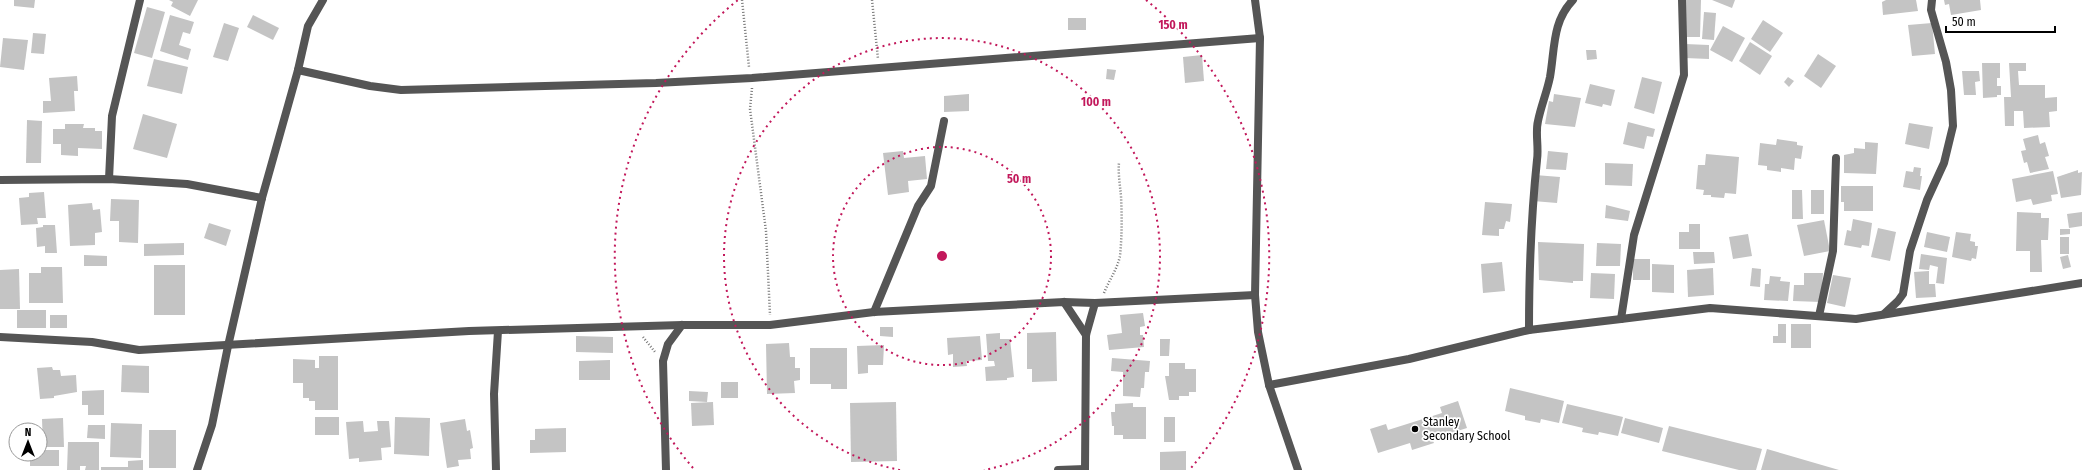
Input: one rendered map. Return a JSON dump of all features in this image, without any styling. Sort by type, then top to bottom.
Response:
[{"type":"street","points":[[109,179],[112,116],[140,0]]},
{"type":"street","points":[[197,470],[212,425],[228,346],[262,198],[298,70],[308,26],[323,0]]},
{"type":"street","points":[[1255,0],[1260,38],[1255,295],[1258,332],[1269,385],[1298,470]]},
{"type":"street","points":[[1529,330],[1529,271],[1532,195],[1538,158],[1537,122],[1549,78],[1556,28],[1566,7],[1573,0]]},
{"type":"street","points":[[1621,319],[1634,235],[1684,75],[1682,0]]},
{"type":"street","points":[[1883,314],[1898,301],[1903,294],[1910,251],[1927,200],[1944,162],[1953,126],[1951,90],[1946,62],[1931,10],[1932,0]]},
{"type":"street","points":[[298,70],[370,86],[401,90],[656,83],[752,78],[1260,38]]},
{"type":"street","points":[[874,312],[918,206],[931,186],[944,121]]},
{"type":"street","points":[[1819,316],[1833,251],[1836,158]]},
{"type":"street","points":[[0,180],[109,179],[187,184],[262,198]]},
{"type":"street","points":[[1269,385],[1409,359],[1529,330],[1710,308],[1856,319],[2082,283]]},
{"type":"street","points":[[0,337],[92,342],[139,350],[498,331],[682,325],[770,325],[874,312],[1064,302],[1098,303],[1255,295]]},
{"type":"street","points":[[1064,302],[1086,335]]},
{"type":"street","points":[[1058,470],[1085,470],[1086,335],[1098,303]]},
{"type":"street","points":[[666,470],[663,362],[668,344],[682,325]]},
{"type":"street","points":[[496,470],[494,394],[498,331]]},
{"type":"path","points":[[872,0],[879,67]]},
{"type":"path","points":[[743,1],[748,61],[752,78],[750,109],[766,231],[770,325]]},
{"type":"path","points":[[1098,303],[1117,267],[1120,256],[1122,209],[1118,173],[1119,162]]},
{"type":"path","points":[[634,327],[663,362]]},
{"type":"building","points":[[14,0],[35,0],[34,8],[14,6]]},
{"type":"building","points":[[169,0],[198,0],[190,16],[171,6],[173,2]]},
{"type":"building","points":[[1686,0],[1701,0],[1700,37],[1686,37]]},
{"type":"building","points":[[1712,0],[1735,0],[1732,8]]},
{"type":"building","points":[[1886,0],[1916,0],[1918,11],[1883,15],[1882,2]]},
{"type":"building","points":[[1944,0],[1980,0],[1981,10],[1951,15],[1949,4],[1945,5]]},
{"type":"building","points":[[147,7],[165,12],[152,58],[134,53]]},
{"type":"building","points":[[1704,12],[1716,13],[1714,40],[1702,39]]},
{"type":"building","points":[[170,15],[194,22],[190,34],[183,32],[179,45],[191,49],[188,60],[160,51]]},
{"type":"building","points":[[253,15],[279,28],[273,40],[247,27]]},
{"type":"building","points":[[1068,18],[1086,18],[1086,30],[1068,30]]},
{"type":"building","points":[[1763,20],[1783,33],[1770,52],[1751,39]]},
{"type":"building","points":[[224,23],[239,28],[228,61],[213,57]]},
{"type":"building","points":[[1932,23],[1935,54],[1912,56],[1908,25]]},
{"type":"building","points":[[1723,26],[1745,38],[1732,62],[1710,50]]},
{"type":"building","points":[[33,33],[46,34],[44,54],[31,53]]},
{"type":"building","points":[[3,38],[28,40],[24,70],[0,67]]},
{"type":"building","points":[[1750,42],[1772,56],[1760,75],[1739,61]]},
{"type":"building","points":[[1685,44],[1709,45],[1709,59],[1685,58]]},
{"type":"building","points":[[1586,50],[1596,50],[1597,59],[1587,60]]},
{"type":"building","points":[[1818,54],[1836,66],[1821,88],[1804,76]]},
{"type":"building","points":[[1202,55],[1204,81],[1185,83],[1183,57]]},
{"type":"building","points":[[154,59],[188,67],[182,94],[147,86]]},
{"type":"building","points":[[1982,63],[2000,63],[2000,78],[1997,78],[1997,86],[2001,86],[2001,95],[1997,95],[1997,97],[1983,98]]},
{"type":"building","points":[[2009,63],[2026,63],[2026,71],[2018,71],[2019,85],[2045,85],[2045,98],[2057,97],[2057,111],[2049,112],[2050,127],[2024,128],[2023,111],[2014,111],[2014,126],[2005,126],[2004,97],[2011,97]]},
{"type":"building","points":[[1107,69],[1116,70],[1114,80],[1106,79]]},
{"type":"building","points":[[1962,71],[1979,71],[1980,81],[1975,82],[1976,95],[1964,95]]},
{"type":"building","points":[[77,76],[78,91],[74,91],[75,111],[43,113],[43,101],[51,101],[49,78]]},
{"type":"building","points":[[1642,77],[1662,82],[1654,114],[1634,108]]},
{"type":"building","points":[[1788,77],[1794,81],[1789,87],[1784,82]]},
{"type":"building","points":[[1590,84],[1615,90],[1611,106],[1603,104],[1602,107],[1585,103]]},
{"type":"building","points":[[969,94],[969,111],[944,112],[944,96]]},
{"type":"building","points":[[1554,94],[1581,98],[1575,127],[1545,124],[1549,101],[1553,102]]},
{"type":"building","points":[[143,114],[177,124],[167,158],[133,149]]},
{"type":"building","points":[[27,120],[42,121],[41,163],[26,163]]},
{"type":"building","points":[[1628,122],[1655,129],[1653,137],[1647,136],[1644,149],[1623,144]]},
{"type":"building","points":[[1909,123],[1933,127],[1929,149],[1905,144]]},
{"type":"building","points":[[65,124],[84,124],[83,128],[95,128],[95,131],[102,131],[102,149],[78,148],[78,156],[61,155],[61,144],[53,144],[53,129],[65,129]]},
{"type":"building","points":[[2038,135],[2040,144],[2045,142],[2049,156],[2045,157],[2049,169],[2030,173],[2027,162],[2024,163],[2021,151],[2026,150],[2023,139]]},
{"type":"building","points":[[1777,139],[1797,142],[1797,145],[1803,146],[1801,159],[1795,158],[1794,170],[1781,168],[1781,172],[1767,170],[1767,166],[1758,165],[1760,143],[1776,145]]},
{"type":"building","points":[[1865,142],[1878,143],[1876,174],[1844,173],[1844,155],[1854,153],[1854,148],[1865,149]]},
{"type":"building","points":[[903,151],[904,158],[925,156],[927,179],[908,181],[909,192],[888,195],[883,153]]},
{"type":"building","points":[[1548,151],[1568,153],[1566,170],[1546,169]]},
{"type":"building","points":[[1706,154],[1739,157],[1736,194],[1725,193],[1724,198],[1711,197],[1711,195],[1703,195],[1704,190],[1696,189],[1698,165],[1705,165]]},
{"type":"building","points":[[1605,163],[1633,164],[1632,186],[1605,185]]},
{"type":"building","points":[[1914,167],[1921,168],[1920,176],[1922,176],[1920,190],[1903,187],[1906,171],[1913,172]]},
{"type":"building","points":[[2078,170],[2078,173],[2082,172],[2081,195],[2061,198],[2057,177]]},
{"type":"building","points":[[2053,171],[2058,194],[2051,195],[2052,201],[2033,205],[2031,199],[2016,202],[2012,179]]},
{"type":"building","points":[[1535,175],[1560,177],[1557,203],[1533,201]]},
{"type":"building","points":[[1841,186],[1873,186],[1873,211],[1844,211],[1844,202],[1841,202]]},
{"type":"building","points":[[1792,190],[1802,190],[1803,219],[1792,219]]},
{"type":"building","points":[[1811,190],[1824,190],[1824,214],[1811,214]]},
{"type":"building","points":[[44,192],[46,218],[37,218],[38,224],[21,225],[19,198],[29,197],[29,193]]},
{"type":"building","points":[[111,199],[139,200],[138,243],[119,242],[119,221],[110,221]]},
{"type":"building","points":[[1485,202],[1512,204],[1510,222],[1506,221],[1504,229],[1499,229],[1499,236],[1482,235]]},
{"type":"building","points":[[92,203],[93,210],[100,209],[102,232],[95,233],[95,245],[70,246],[68,205]]},
{"type":"building","points":[[1606,205],[1630,211],[1628,221],[1605,218]]},
{"type":"building","points":[[2017,212],[2041,213],[2041,218],[2049,218],[2048,240],[2041,240],[2042,272],[2030,272],[2030,251],[2016,251]]},
{"type":"building","points":[[2082,212],[2082,226],[2069,228],[2067,214]]},
{"type":"building","points":[[1853,219],[1872,223],[1869,246],[1862,245],[1861,248],[1844,245],[1847,230],[1851,231]]},
{"type":"building","points":[[1824,220],[1830,251],[1804,256],[1797,225]]},
{"type":"building","points":[[209,223],[231,230],[226,246],[204,238]]},
{"type":"building","points":[[1689,224],[1700,224],[1700,249],[1679,249],[1679,232],[1689,232]]},
{"type":"building","points":[[43,225],[55,225],[57,253],[45,253],[45,246],[37,247],[36,228],[43,227]]},
{"type":"building","points":[[1878,228],[1896,232],[1890,261],[1871,257]]},
{"type":"building","points":[[2060,229],[2070,229],[2070,234],[2060,235]]},
{"type":"building","points":[[1927,232],[1950,237],[1947,252],[1924,247]]},
{"type":"building","points":[[1956,232],[1971,234],[1970,241],[1975,242],[1975,246],[1978,246],[1976,259],[1972,258],[1971,261],[1952,257]]},
{"type":"building","points":[[1748,234],[1752,256],[1733,259],[1729,237]]},
{"type":"building","points":[[2060,237],[2069,237],[2069,254],[2060,254]]},
{"type":"building","points":[[1538,242],[1584,244],[1583,281],[1573,281],[1573,283],[1539,280]]},
{"type":"building","points":[[184,243],[184,255],[144,256],[144,244]]},
{"type":"building","points":[[1597,243],[1621,244],[1620,266],[1596,266]]},
{"type":"building","points":[[1693,252],[1714,252],[1715,263],[1694,264]]},
{"type":"building","points":[[1921,254],[1947,258],[1944,284],[1936,283],[1938,267],[1930,265],[1929,270],[1919,269]]},
{"type":"building","points":[[84,255],[107,256],[107,266],[84,266]]},
{"type":"building","points":[[2068,255],[2071,267],[2063,269],[2060,257]]},
{"type":"building","points":[[1633,259],[1650,259],[1650,280],[1633,280]]},
{"type":"building","points":[[1502,262],[1505,291],[1483,293],[1481,264]]},
{"type":"building","points":[[1652,264],[1674,265],[1674,293],[1652,292]]},
{"type":"building","points":[[154,265],[185,265],[185,315],[154,315]]},
{"type":"building","points":[[41,267],[62,267],[63,303],[29,303],[29,273],[41,273]]},
{"type":"building","points":[[1713,268],[1714,295],[1688,297],[1687,270]]},
{"type":"building","points":[[1752,268],[1761,269],[1760,287],[1750,286]]},
{"type":"building","points":[[19,269],[20,309],[0,309],[0,270]]},
{"type":"building","points":[[1929,271],[1929,284],[1935,284],[1936,297],[1916,298],[1914,272]]},
{"type":"building","points":[[1591,273],[1615,274],[1614,299],[1590,298]]},
{"type":"building","points":[[1804,273],[1823,273],[1821,302],[1793,301],[1794,285],[1804,285]]},
{"type":"building","points":[[1833,275],[1851,278],[1845,307],[1827,303]]},
{"type":"building","points":[[1770,276],[1781,277],[1780,281],[1790,282],[1788,301],[1764,300],[1765,284],[1769,284]]},
{"type":"building","points":[[17,310],[46,310],[46,328],[17,328]]},
{"type":"building","points":[[1143,313],[1145,326],[1140,327],[1140,335],[1143,335],[1144,347],[1109,350],[1107,335],[1122,333],[1120,315]]},
{"type":"building","points":[[50,315],[67,315],[67,328],[50,328]]},
{"type":"building","points":[[1778,324],[1786,324],[1786,343],[1773,343],[1773,336],[1778,336]]},
{"type":"building","points":[[1791,324],[1811,324],[1811,348],[1791,348]]},
{"type":"building","points":[[880,327],[893,327],[893,337],[880,336]]},
{"type":"building","points":[[1056,332],[1057,381],[1032,382],[1032,369],[1027,369],[1027,333]]},
{"type":"building","points":[[1000,333],[1000,339],[1010,339],[1014,377],[1007,378],[1007,380],[986,381],[985,367],[995,366],[994,361],[988,361],[986,334]]},
{"type":"building","points":[[576,336],[613,337],[613,353],[576,352]]},
{"type":"building","points":[[980,336],[982,360],[966,361],[967,366],[953,367],[953,354],[948,355],[947,338]]},
{"type":"building","points":[[1160,339],[1170,339],[1169,356],[1160,356]]},
{"type":"building","points":[[789,343],[790,357],[795,357],[795,368],[800,368],[800,380],[794,381],[795,393],[767,394],[766,344]]},
{"type":"building","points":[[884,345],[883,365],[868,365],[868,373],[858,374],[857,346]]},
{"type":"building","points":[[810,348],[847,348],[847,389],[831,389],[831,384],[810,384]]},
{"type":"building","points":[[319,356],[338,356],[338,410],[315,410],[315,401],[309,401],[309,398],[303,398],[303,383],[293,383],[293,359],[315,360],[315,368],[319,368]]},
{"type":"building","points":[[1112,358],[1150,361],[1149,372],[1145,372],[1144,388],[1141,388],[1140,397],[1123,396],[1123,372],[1111,371]]},
{"type":"building","points":[[610,360],[610,380],[579,380],[579,361]]},
{"type":"building","points":[[1169,363],[1185,363],[1185,369],[1196,369],[1196,392],[1189,392],[1189,396],[1179,396],[1179,400],[1169,400],[1165,376],[1169,376]]},
{"type":"building","points":[[122,365],[149,366],[149,393],[121,392]]},
{"type":"building","points":[[52,367],[53,370],[60,370],[61,376],[76,375],[77,392],[54,396],[54,398],[40,399],[37,368]]},
{"type":"building","points":[[721,382],[738,382],[738,398],[721,398]]},
{"type":"building","points":[[1510,388],[1564,401],[1559,423],[1541,419],[1540,423],[1525,420],[1525,416],[1505,411]]},
{"type":"building","points":[[104,390],[104,415],[88,415],[88,405],[82,405],[82,391]]},
{"type":"building","points":[[689,391],[708,392],[707,402],[689,401]]},
{"type":"building","points":[[1458,401],[1467,428],[1432,439],[1434,443],[1412,450],[1410,443],[1378,453],[1370,429],[1386,424],[1388,430],[1442,413],[1440,407]]},
{"type":"building","points":[[713,402],[714,425],[692,426],[691,403]]},
{"type":"building","points":[[896,402],[897,461],[851,462],[850,403]]},
{"type":"building","points":[[1133,403],[1133,407],[1146,407],[1146,439],[1123,439],[1123,435],[1114,435],[1111,412],[1115,412],[1115,404]]},
{"type":"building","points":[[1567,404],[1623,417],[1618,436],[1599,432],[1598,435],[1582,432],[1583,428],[1562,423]]},
{"type":"building","points":[[315,417],[339,417],[339,435],[315,435]]},
{"type":"building","points":[[395,417],[430,418],[429,456],[394,454]]},
{"type":"building","points":[[1164,417],[1175,417],[1175,442],[1164,442]]},
{"type":"building","points":[[63,418],[64,447],[48,447],[48,422],[42,422],[42,419]]},
{"type":"building","points":[[1625,418],[1663,428],[1659,443],[1621,433]]},
{"type":"building","points":[[465,419],[467,431],[470,430],[473,448],[470,449],[471,459],[458,460],[459,466],[447,468],[440,423]]},
{"type":"building","points":[[363,421],[364,432],[378,431],[377,421],[389,421],[391,447],[381,448],[382,460],[359,462],[359,458],[349,459],[346,422]]},
{"type":"building","points":[[111,423],[142,424],[141,458],[110,457]]},
{"type":"building","points":[[88,425],[105,425],[105,439],[87,438]]},
{"type":"building","points":[[1669,426],[1762,449],[1756,470],[1739,470],[1662,451]]},
{"type":"building","points":[[566,428],[566,452],[530,453],[530,440],[535,440],[535,429]]},
{"type":"building","points":[[149,430],[176,430],[176,468],[149,468]]},
{"type":"building","points":[[68,442],[99,442],[99,470],[85,470],[86,466],[80,466],[80,470],[67,470]]},
{"type":"building","points":[[1767,449],[1839,470],[1761,470]]},
{"type":"building","points":[[48,450],[59,450],[59,466],[30,466],[30,462],[48,462]]},
{"type":"building","points":[[1186,451],[1186,470],[1160,470],[1160,452]]},
{"type":"building","points":[[143,460],[143,470],[101,470],[101,467],[128,467],[128,461]]},
{"type":"place","name":"Stanley Secondary School","points":[[1415,429]]}]
